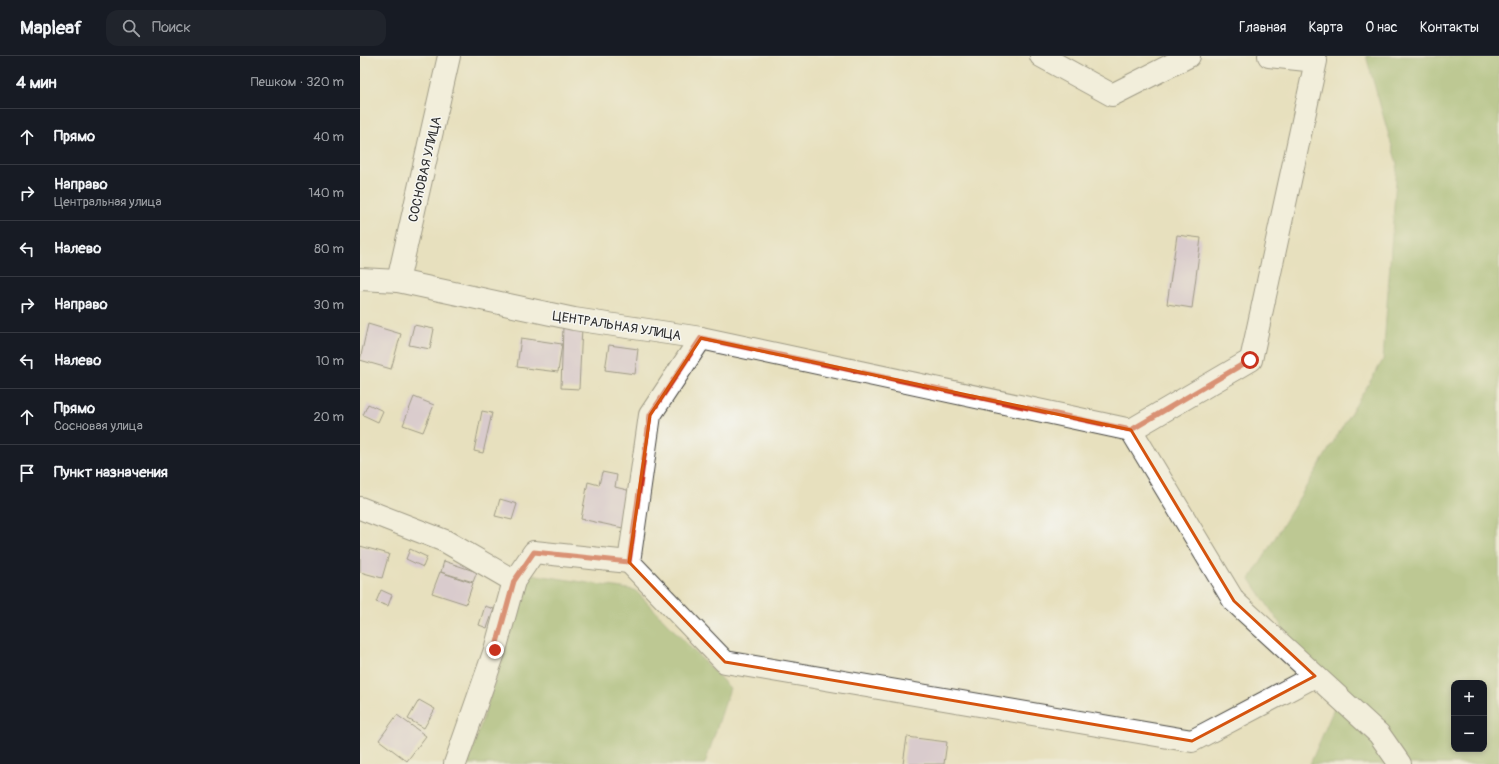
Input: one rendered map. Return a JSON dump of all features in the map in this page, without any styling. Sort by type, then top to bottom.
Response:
[{"type":"street","name":"СОСНОВАЯ УЛИЦА","points":[[398,281],[449,56]]},
{"type":"street","points":[[1041,56],[1112,95],[1189,56]]},
{"type":"street","points":[[1269,56],[1316,61],[1250,360],[1131,430],[1234,601],[1379,734],[1400,764]]},
{"type":"street","name":"ЦЕНТРАЛЬНАЯ УЛИЦА","points":[[360,279],[398,281],[574,319],[701,338],[1131,430]]},
{"type":"street","points":[[629,562],[650,415],[701,338]]},
{"type":"street","points":[[360,508],[445,541],[514,581]]},
{"type":"street","points":[[455,764],[495,650],[514,581],[534,552],[629,562],[725,662],[1192,741],[1315,676]]},
{"type":"highlighted area","points":[[701,338],[1131,430],[1234,601],[1315,676],[1192,741],[725,662],[629,562],[650,415]]},
{"type":"green space","points":[[1366,56],[1499,56],[1499,764],[1310,764],[1342,690],[1315,676],[1250,579],[1383,360],[1397,164]]},
{"type":"green space","points":[[530,574],[635,590],[730,688],[705,764],[468,764]]},
{"type":"building","points":[[1177,235],[1201,238],[1192,308],[1167,304]]},
{"type":"building","points":[[368,324],[401,334],[391,369],[360,360]]},
{"type":"building","points":[[414,325],[434,329],[430,349],[409,345]]},
{"type":"building","points":[[563,326],[582,327],[579,389],[561,388]]},
{"type":"building","points":[[521,338],[562,344],[558,372],[517,367]]},
{"type":"building","points":[[609,345],[638,349],[635,374],[605,370]]},
{"type":"building","points":[[414,397],[434,405],[423,432],[403,425]]},
{"type":"building","points":[[368,404],[383,411],[378,422],[363,415]]},
{"type":"building","points":[[482,411],[492,413],[483,453],[474,451]]},
{"type":"building","points":[[602,472],[617,475],[615,487],[631,491],[623,528],[581,519],[588,482],[599,485]]},
{"type":"building","points":[[500,499],[517,504],[512,520],[495,516]]},
{"type":"building","points":[[360,546],[389,554],[382,578],[360,572]]},
{"type":"building","points":[[410,549],[427,557],[423,567],[406,559]]},
{"type":"building","points":[[444,561],[477,572],[473,582],[441,572]]},
{"type":"building","points":[[440,572],[473,583],[466,604],[432,593]]},
{"type":"building","points":[[381,590],[392,595],[388,606],[376,602]]},
{"type":"building","points":[[485,606],[494,609],[487,628],[479,625]]},
{"type":"building","points":[[419,700],[435,709],[424,728],[408,719]]},
{"type":"building","points":[[397,715],[426,736],[407,761],[379,740]]},
{"type":"building","points":[[907,737],[947,742],[944,764],[903,764]]},
{"type":"route","points":[[495,650],[514,581],[534,552],[629,562],[650,415],[701,338],[1131,430],[1250,360]]}]
